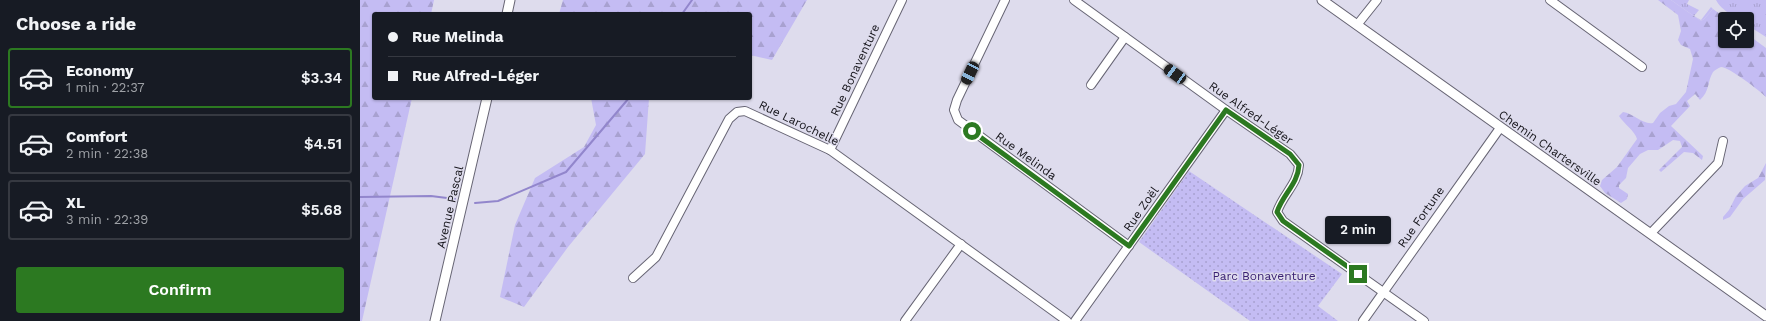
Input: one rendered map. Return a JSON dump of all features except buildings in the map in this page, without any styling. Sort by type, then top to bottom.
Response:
[{"type":"street","points":[[507,12],[510,0]]},
{"type":"street","name":"Rue Bonaventure","points":[[830,150],[902,0]]},
{"type":"street","name":"Rue Melinda","points":[[1005,0],[957,100],[954,110],[958,120],[1129,246]]},
{"type":"street","name":"Rue Alfred-Léger","points":[[1074,0],[1226,110],[1290,154],[1299,165],[1298,177],[1281,200],[1277,212],[1283,221],[1424,321]]},
{"type":"street","name":"Chemin Chartersville","points":[[1322,0],[1766,316]]},
{"type":"street","points":[[1357,25],[1377,0]]},
{"type":"street","points":[[1550,0],[1642,67]]},
{"type":"street","points":[[1091,85],[1125,37]]},
{"type":"street","name":"Avenue Pascal","points":[[435,321],[487,100]]},
{"type":"street","name":"Rue Zoël","points":[[1075,321],[1226,110]]},
{"type":"street","name":"Rue Larochelle","points":[[633,278],[656,257],[729,119],[737,112],[748,112],[830,150],[1067,321]]},
{"type":"street","name":"Rue Fortune","points":[[1363,321],[1500,128]]},
{"type":"street","points":[[1651,233],[1718,163],[1723,140]]},
{"type":"street","points":[[905,321],[961,244]]},
{"type":"green space","points":[[360,0],[434,0],[431,12],[372,12],[372,100],[412,100],[362,321],[360,321]]},
{"type":"green space","points":[[563,0],[807,0],[772,60],[752,55],[752,12],[560,12]]},
{"type":"green space","points":[[1658,0],[1671,0],[1701,21],[1713,9],[1718,13],[1718,48],[1754,48],[1754,39],[1766,48],[1766,97],[1737,75],[1725,68],[1721,67],[1713,72],[1703,97],[1700,100],[1695,94],[1687,101],[1690,106],[1671,126],[1703,156],[1702,160],[1693,153],[1684,152],[1661,172],[1659,170],[1682,147],[1680,141],[1673,140],[1658,150],[1648,150],[1640,154],[1628,168],[1626,178],[1619,185],[1619,188],[1628,194],[1627,199],[1621,203],[1605,193],[1600,186],[1602,180],[1617,167],[1637,139],[1634,133],[1619,116],[1623,112],[1642,121],[1653,123],[1660,113],[1669,106],[1676,104],[1686,92],[1693,59],[1690,49],[1681,45],[1678,40],[1681,31],[1678,15]]},
{"type":"green space","points":[[1671,0],[1689,0],[1687,4],[1699,10],[1694,16],[1701,20],[1711,7],[1713,9],[1701,21]]},
{"type":"green space","points":[[1716,0],[1766,0],[1766,37],[1754,29],[1754,12],[1728,12],[1718,4]]},
{"type":"green space","points":[[591,100],[649,100],[645,154],[568,247],[524,307],[500,297],[515,225],[535,178],[584,147],[596,125]]},
{"type":"green space","points":[[1766,163],[1765,180],[1743,199],[1730,217],[1723,220],[1723,217],[1729,210],[1736,196],[1745,186],[1758,178]]},
{"type":"green space","name":"Parc Bonaventure","points":[[1189,171],[1342,274],[1318,306],[1338,321],[1250,321],[1139,242]]},
{"type":"waterway","points":[[683,12],[692,0]]},
{"type":"waterway","points":[[475,203],[498,201],[566,172],[627,100]]},
{"type":"waterway","points":[[360,197],[431,196],[455,199]]},
{"type":"route","points":[[972,131],[1129,246],[1226,110],[1290,154],[1299,165],[1298,177],[1281,200],[1277,212],[1283,221],[1358,274]]}]
